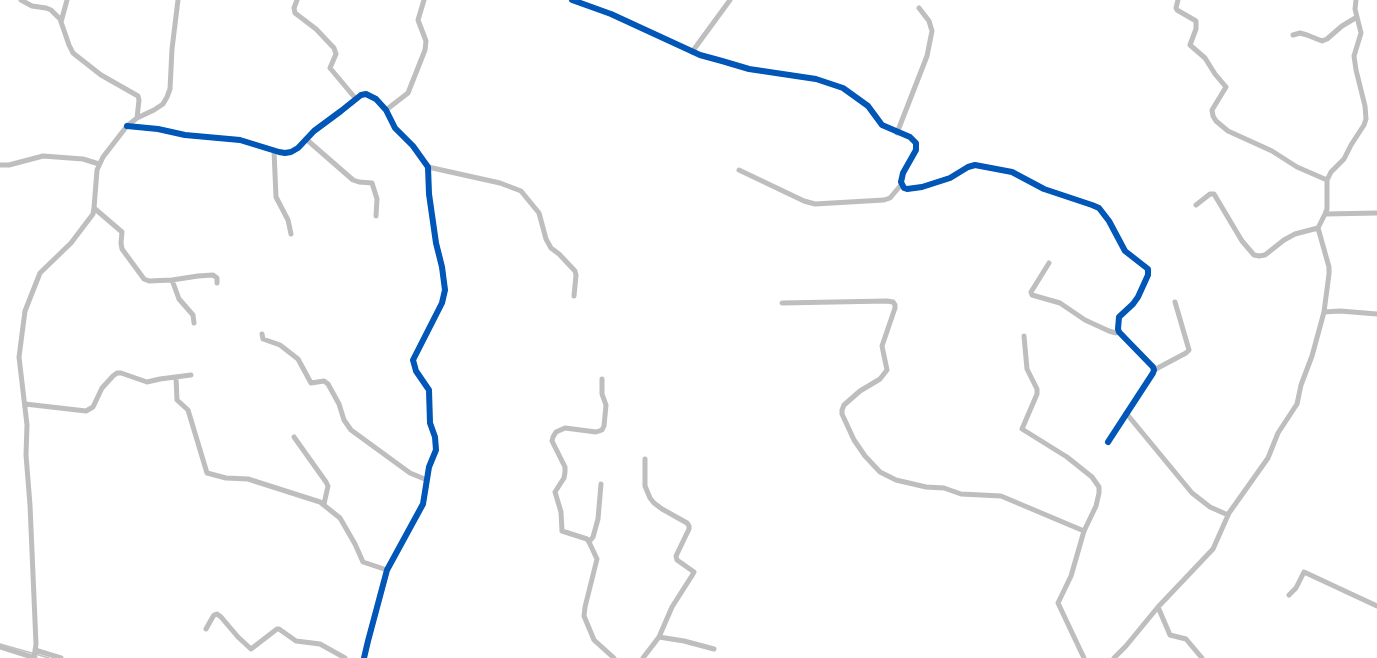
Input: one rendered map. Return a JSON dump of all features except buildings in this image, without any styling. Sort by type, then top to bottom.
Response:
[{"type":"street","points":[[22,0],[29,5],[51,10],[58,16],[73,53],[106,79],[135,93],[138,96],[137,118]]},
{"type":"street","points":[[61,22],[67,0]]},
{"type":"street","points":[[35,655],[30,505],[26,456],[27,425],[19,357],[27,304],[40,273],[71,243],[89,220],[94,208],[99,164],[121,132],[127,126],[137,118],[163,104],[167,97],[170,89],[172,48],[178,0]]},
{"type":"street","points":[[298,0],[294,8],[295,13],[316,29],[334,48],[336,54],[330,64],[330,68],[356,99]]},
{"type":"street","points":[[386,110],[408,93],[425,50],[426,41],[418,20],[423,0]]},
{"type":"street","points":[[572,0],[611,14],[692,52],[749,70],[816,79],[837,85],[868,106],[882,125],[914,140],[917,146],[903,173],[901,185],[890,198],[884,200],[815,204],[804,201],[739,170]]},
{"type":"street","points":[[692,52],[730,0]]},
{"type":"street","points":[[1178,0],[1177,10],[1196,21],[1196,29],[1190,45],[1205,58],[1215,74],[1226,87],[1212,110],[1216,121],[1228,131],[1272,150],[1297,167],[1327,180]]},
{"type":"street","points":[[1114,658],[1213,549],[1228,515],[1268,458],[1278,433],[1295,409],[1324,312],[1329,267],[1318,228],[1326,214],[1327,209],[1327,180],[1331,172],[1344,159],[1366,119],[1366,106],[1356,70],[1354,56],[1361,33],[1355,9],[1356,0]]},
{"type":"street","points":[[897,133],[928,56],[932,31],[929,21],[919,8]]},
{"type":"street","points":[[1293,35],[1300,33],[1322,41],[1327,39],[1342,26],[1358,17]]},
{"type":"street","points":[[127,126],[158,129],[184,135],[240,140],[285,153],[292,152],[298,148],[314,131],[341,112],[361,95],[366,94],[376,98],[386,110],[395,128],[413,146],[428,167],[429,194],[445,290],[442,303],[413,360],[416,371],[429,390],[430,422],[436,444],[436,450],[430,464],[424,498],[420,509],[387,570],[364,658]]},
{"type":"street","points":[[306,139],[353,180],[372,183],[377,199],[376,216]]},
{"type":"street","points":[[274,151],[276,197],[288,220],[291,234]]},
{"type":"street","points":[[0,165],[43,156],[83,159],[99,164]]},
{"type":"street","points":[[901,185],[907,189],[922,187],[950,178],[968,167],[976,166],[1012,172],[1044,189],[1099,208],[1109,221],[1125,251],[1145,266],[1148,272],[1136,301],[1119,317],[1118,321],[1119,332],[1154,370]]},
{"type":"street","points":[[428,167],[500,183],[521,191],[539,213],[546,239],[551,248],[559,254],[575,271],[574,296]]},
{"type":"street","points":[[1196,205],[1210,194],[1214,194],[1242,241],[1254,255],[1259,256],[1264,256],[1284,240],[1295,234],[1318,228]]},
{"type":"street","points":[[94,208],[122,232],[122,249],[144,279],[149,281],[172,280],[213,275],[217,278],[218,283]]},
{"type":"street","points":[[1326,214],[1377,213]]},
{"type":"street","points":[[1049,264],[1031,292],[1032,295],[1060,303],[1084,320],[1114,333],[1119,332]]},
{"type":"street","points":[[172,280],[179,299],[191,312],[194,323]]},
{"type":"street","points":[[782,303],[887,301],[893,302],[895,305],[882,346],[887,370],[880,379],[860,391],[844,405],[842,410],[842,414],[854,440],[865,456],[880,472],[896,480],[926,487],[944,488],[961,494],[1001,496],[1084,531]]},
{"type":"street","points":[[1108,442],[1153,374],[1154,370],[1189,350],[1175,302]]},
{"type":"street","points":[[1324,312],[1377,314]]},
{"type":"street","points":[[262,334],[263,339],[280,345],[298,359],[311,383],[324,381],[328,384],[337,400],[344,420],[351,430],[410,473],[427,480]]},
{"type":"street","points":[[1024,336],[1027,369],[1037,389],[1037,394],[1022,429],[1023,432],[1067,457],[1092,476],[1099,487],[1098,498],[1094,511],[1084,531],[1071,576],[1058,603],[1058,607],[1084,658]]},
{"type":"street","points":[[25,404],[86,411],[93,407],[102,388],[115,374],[121,373],[147,382],[191,375]]},
{"type":"street","points":[[176,377],[177,400],[188,410],[207,473],[226,478],[248,479],[324,504],[340,518],[355,544],[363,562],[387,570]]},
{"type":"street","points":[[602,379],[602,394],[606,405],[604,426],[602,430],[596,432],[566,428],[556,432],[552,441],[565,467],[564,478],[555,492],[560,509],[562,532],[584,538],[589,542],[596,555],[597,563],[584,616],[594,640],[614,658]]},
{"type":"street","points":[[1126,413],[1192,492],[1210,507],[1228,515]]},
{"type":"street","points":[[294,438],[328,486],[324,504]]},
{"type":"street","points":[[643,658],[659,637],[672,607],[694,574],[694,572],[678,560],[676,556],[689,526],[687,523],[662,509],[650,498],[645,486],[645,459]]},
{"type":"street","points":[[589,542],[593,537],[598,519],[601,484]]},
{"type":"street","points":[[1289,595],[1296,588],[1302,573],[1304,572],[1347,594],[1377,606]]},
{"type":"street","points":[[1158,608],[1170,635],[1186,639],[1202,658]]},
{"type":"street","points":[[206,629],[214,615],[217,614],[222,617],[238,637],[252,650],[277,629],[279,629],[296,641],[320,644],[345,658]]},
{"type":"street","points":[[659,637],[684,641],[714,649]]},
{"type":"street","points":[[0,647],[35,655],[61,658]]},
{"type":"waterway","points":[[0,644],[49,658]]},
{"type":"cycle path","points":[[572,0],[611,14],[700,55],[749,69],[816,79],[843,88],[868,106],[882,125],[910,137],[916,143],[916,150],[903,173],[901,182],[904,188],[922,187],[950,178],[968,167],[975,165],[1012,172],[1044,189],[1099,208],[1109,221],[1125,251],[1148,269],[1148,275],[1138,297],[1119,317],[1118,329],[1119,332],[1153,367],[1154,370],[1108,442]]},
{"type":"cycle path","points":[[127,126],[158,129],[185,135],[240,140],[285,153],[291,152],[298,148],[314,131],[361,95],[366,94],[376,99],[386,110],[395,128],[413,146],[428,167],[429,194],[445,290],[442,303],[413,360],[416,371],[429,390],[430,423],[435,437],[436,450],[429,467],[423,504],[387,570],[364,658]]}]
